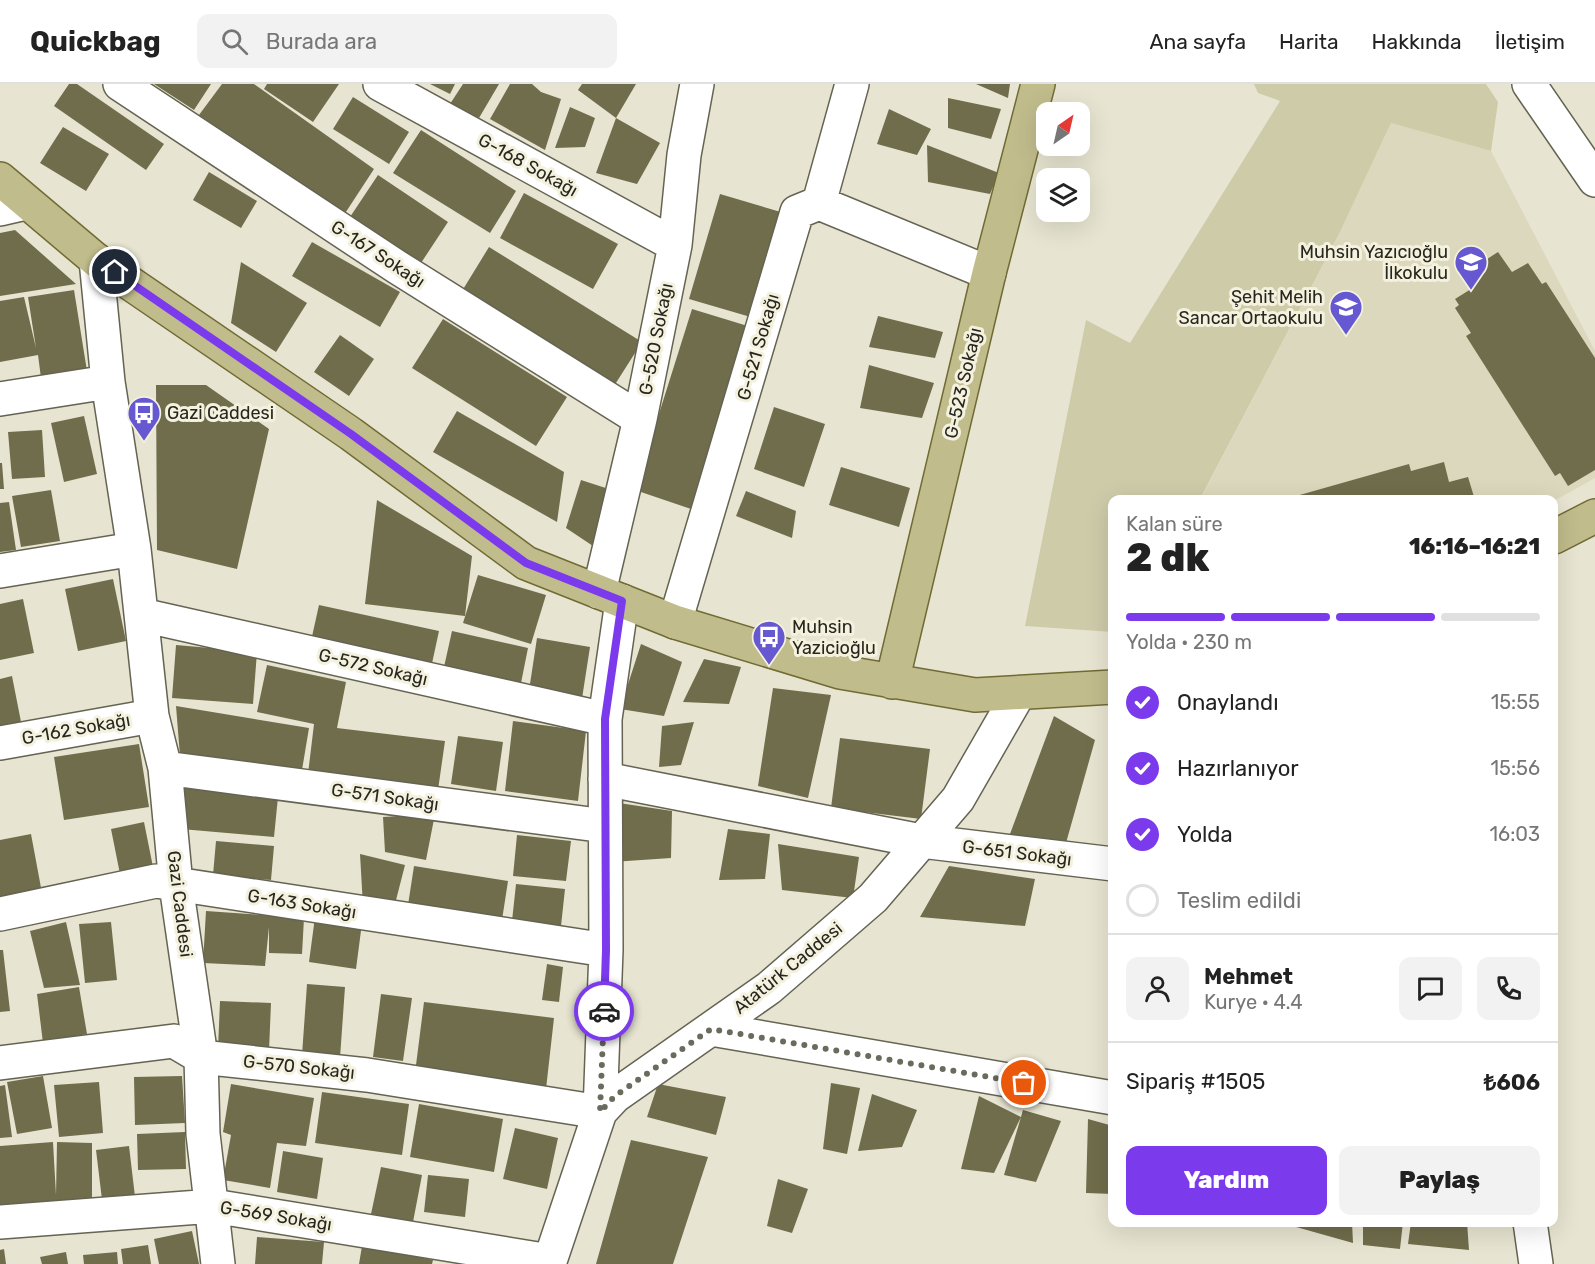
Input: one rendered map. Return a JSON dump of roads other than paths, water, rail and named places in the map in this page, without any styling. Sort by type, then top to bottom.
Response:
[{"type":"main road","name":"G-523 Sokağı","points":[[892,682],[989,273],[1038,84]]},
{"type":"main road","points":[[0,179],[13,206],[351,434],[526,563],[675,622],[840,672],[975,695],[1108,687]]},
{"type":"main road","points":[[1558,535],[1595,516]]},
{"type":"street","name":"G-167 Sokağı","points":[[120,84],[397,267],[640,419]]},
{"type":"street","name":"G-168 Sokağı","points":[[380,84],[675,245]]},
{"type":"street","name":"G-520 Sokağı","points":[[600,1112],[606,950],[605,719],[610,596],[640,419],[675,245],[684,155],[697,84]]},
{"type":"street","points":[[852,84],[819,203],[989,273]]},
{"type":"street","points":[[1529,84],[1595,180]]},
{"type":"street","name":"G-521 Sokağı","points":[[675,622],[797,212],[819,203]]},
{"type":"street","name":"Gazi Caddesi","points":[[96,260],[108,382],[134,549],[152,716],[165,768],[176,885],[201,1057],[203,1134],[218,1264]]},
{"type":"street","points":[[0,399],[108,382]]},
{"type":"street","points":[[0,571],[134,549]]},
{"type":"street","name":"G-572 Sokağı","points":[[142,615],[605,719]]},
{"type":"street","name":"Atatürk Caddesi","points":[[549,1263],[600,1112],[615,1096],[769,988],[873,897],[958,799],[1019,693]]},
{"type":"street","name":"G-162 Sokağı","points":[[0,743],[152,716]]},
{"type":"street","name":"G-571 Sokağı","points":[[165,768],[605,826]]},
{"type":"street","points":[[605,779],[921,841]]},
{"type":"street","name":"G-651 Sokağı","points":[[921,841],[1108,863]]},
{"type":"street","name":"G-163 Sokağı","points":[[0,914],[156,881],[606,950]]},
{"type":"street","points":[[711,1029],[1108,1097]]},
{"type":"street","name":"G-570 Sokağı","points":[[0,1063],[174,1041],[201,1057],[367,1075],[600,1112]]},
{"type":"street","name":"G-569 Sokağı","points":[[0,1222],[213,1206],[549,1263]]},
{"type":"street","points":[[1531,1227],[1536,1264]]},
{"type":"place","name":"Muhsin Yazıcıoğlu İlkokulu","points":[[1471,291]]},
{"type":"place","name":"Şehit Melih Sancar Ortaokulu","points":[[1346,336]]},
{"type":"place","name":"Gazi Caddesi","points":[[144,442]]},
{"type":"place","name":"Muhsin Yazicioğlu","points":[[769,666]]}]
